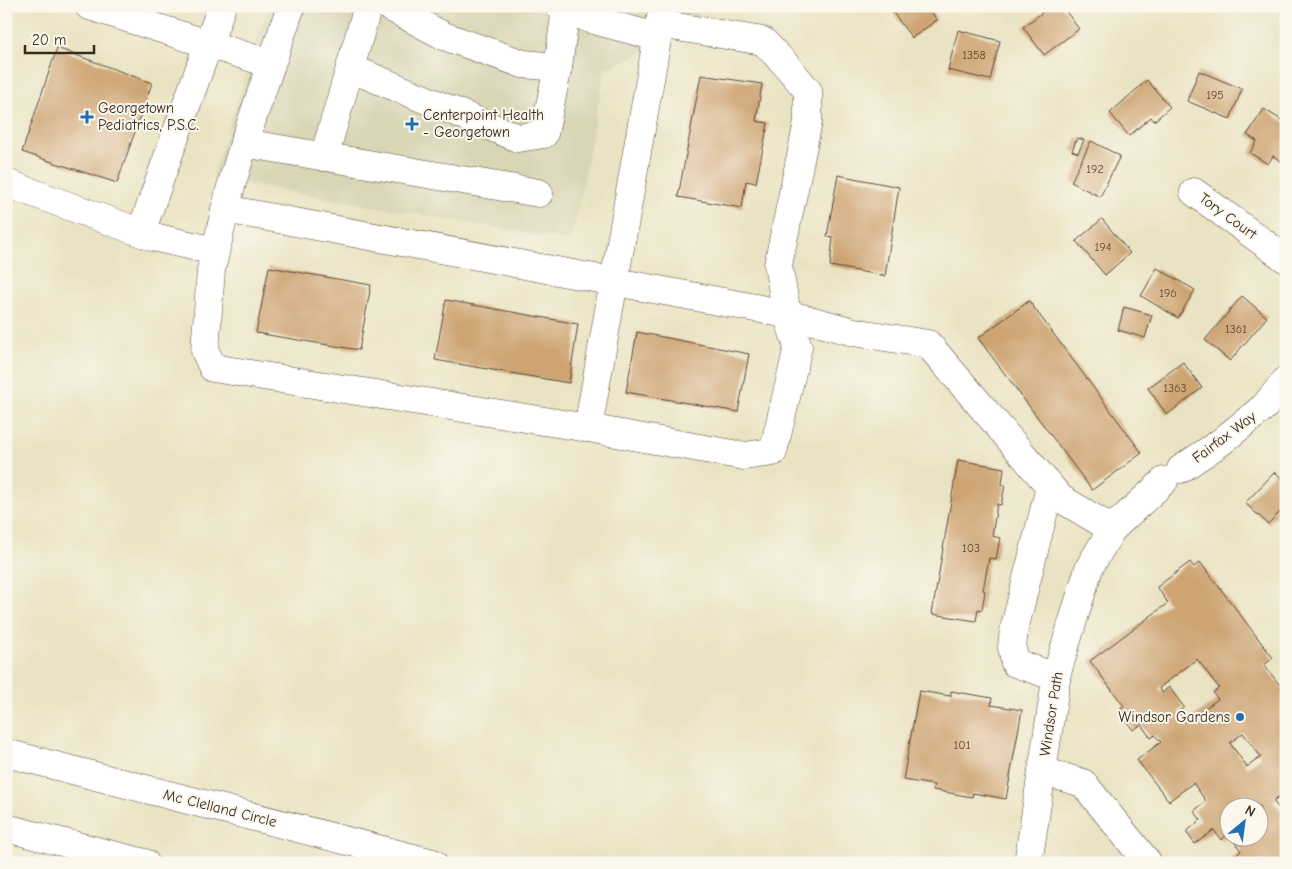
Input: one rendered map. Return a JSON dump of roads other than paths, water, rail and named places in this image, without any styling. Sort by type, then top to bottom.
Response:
[{"type":"main road","points":[[89,6],[271,64]]},
{"type":"main road","points":[[141,232],[222,6]]},
{"type":"main road","points":[[291,6],[244,143],[215,251],[211,270],[205,351],[213,368],[588,428],[744,456],[773,452],[798,347],[788,314],[778,265],[808,122],[808,91],[764,41],[660,22],[590,19],[563,7],[558,67],[544,134],[518,138],[350,68]]},
{"type":"main road","points":[[324,157],[368,6]]},
{"type":"main road","points":[[388,6],[444,36],[523,64],[558,67]]},
{"type":"main road","points":[[588,428],[660,22]]},
{"type":"main road","points":[[244,143],[539,193]]},
{"type":"main road","points":[[6,183],[153,237],[215,251]]},
{"type":"main road","name":"Tory Court","points":[[1194,192],[1286,259]]},
{"type":"main road","points":[[226,209],[788,314],[854,332],[928,344],[1060,498],[1112,529]]},
{"type":"main road","name":"Fairfax Way","points":[[1089,568],[1112,529],[1173,475],[1221,442],[1264,406],[1286,380]]},
{"type":"main road","points":[[1050,487],[1014,630],[1012,647],[1015,663],[1056,677]]},
{"type":"main road","name":"Windsor Path","points":[[1028,863],[1056,677],[1089,568]]},
{"type":"main road","name":"Mc Clelland Circle","points":[[6,753],[434,863]]},
{"type":"main road","points":[[1042,771],[1083,783],[1148,863]]},
{"type":"main road","points":[[6,828],[145,863]]},
{"type":"place","name":"Georgetown Pediatrics, P.S.C.","points":[[87,117]]},
{"type":"place","name":"Centerpoint Health - Georgetown","points":[[412,124]]},
{"type":"place","name":"Windsor Gardens","points":[[1240,717]]}]
